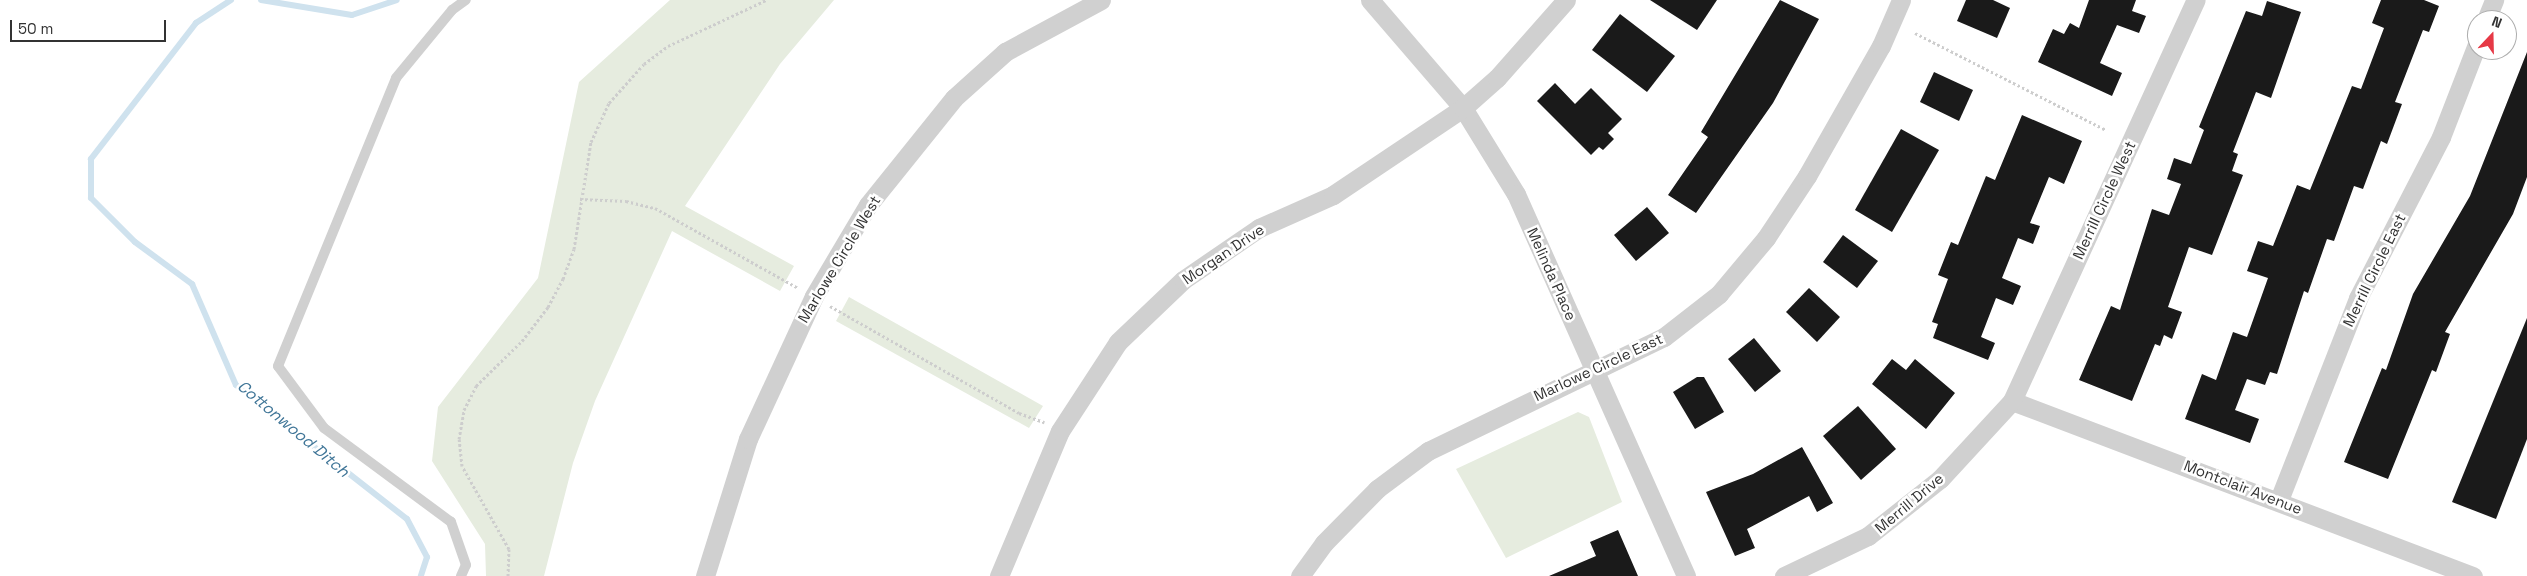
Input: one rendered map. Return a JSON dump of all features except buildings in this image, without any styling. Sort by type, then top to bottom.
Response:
[{"type":"street","name":"Marlowe Circle West","points":[[705,576],[748,438],[814,296],[868,205],[954,98],[1005,52],[1100,0]]},
{"type":"street","name":"Melinda Place","points":[[1370,0],[1463,108],[1516,194],[1686,576]]},
{"type":"street","name":"Morgan Drive","points":[[999,576],[1060,430],[1118,342],[1183,280],[1259,228],[1341,190],[1463,108],[1497,78],[1566,0]]},
{"type":"street","name":"Marlowe Circle East","points":[[1300,576],[1324,543],[1377,489],[1428,451],[1664,336],[1719,294],[1766,238],[1807,176],[1881,46],[1901,0]]},
{"type":"street","name":"Merrill Circle West","points":[[2012,401],[2196,0]]},
{"type":"street","name":"Merrill Circle East","points":[[2279,500],[2358,298],[2441,137],[2471,60]]},
{"type":"street","name":"Montclair Avenue","points":[[2012,401],[2279,500],[2473,576]]},
{"type":"street","name":"Merrill Drive","points":[[1784,576],[1868,536],[1940,479],[2012,401]]},
{"type":"lane","points":[[461,576],[466,565],[451,522],[324,428],[278,366],[396,78],[452,10],[466,0]]},
{"type":"path","points":[[508,576],[509,549],[492,512],[466,475],[458,439],[464,410],[476,386],[522,341],[563,278],[574,249],[580,199],[594,134],[609,103],[644,64],[694,32],[758,8],[766,0]]},
{"type":"path","points":[[1915,33],[2106,130]]},
{"type":"path","points":[[580,199],[626,201],[655,208],[792,284]]},
{"type":"path","points":[[830,306],[1019,412],[1060,430]]},
{"type":"shaded area","points":[[670,0],[834,0],[780,64],[685,206],[794,266],[780,291],[672,231],[595,401],[573,463],[544,576],[486,576],[485,544],[432,461],[438,407],[538,278],[579,82]]},
{"type":"shaded area","points":[[849,297],[1043,406],[1029,428],[836,321]]},
{"type":"shaded area","points":[[1578,412],[1589,417],[1622,502],[1506,558],[1456,469]]},
{"type":"waterway","name":"Cottonwood Ditch","points":[[231,0],[196,23],[91,159],[91,198],[135,242],[192,284],[236,385],[407,519],[427,557],[421,576]]},
{"type":"waterway","name":"Cottonwood Ditch","points":[[261,0],[352,15],[397,0]]}]
